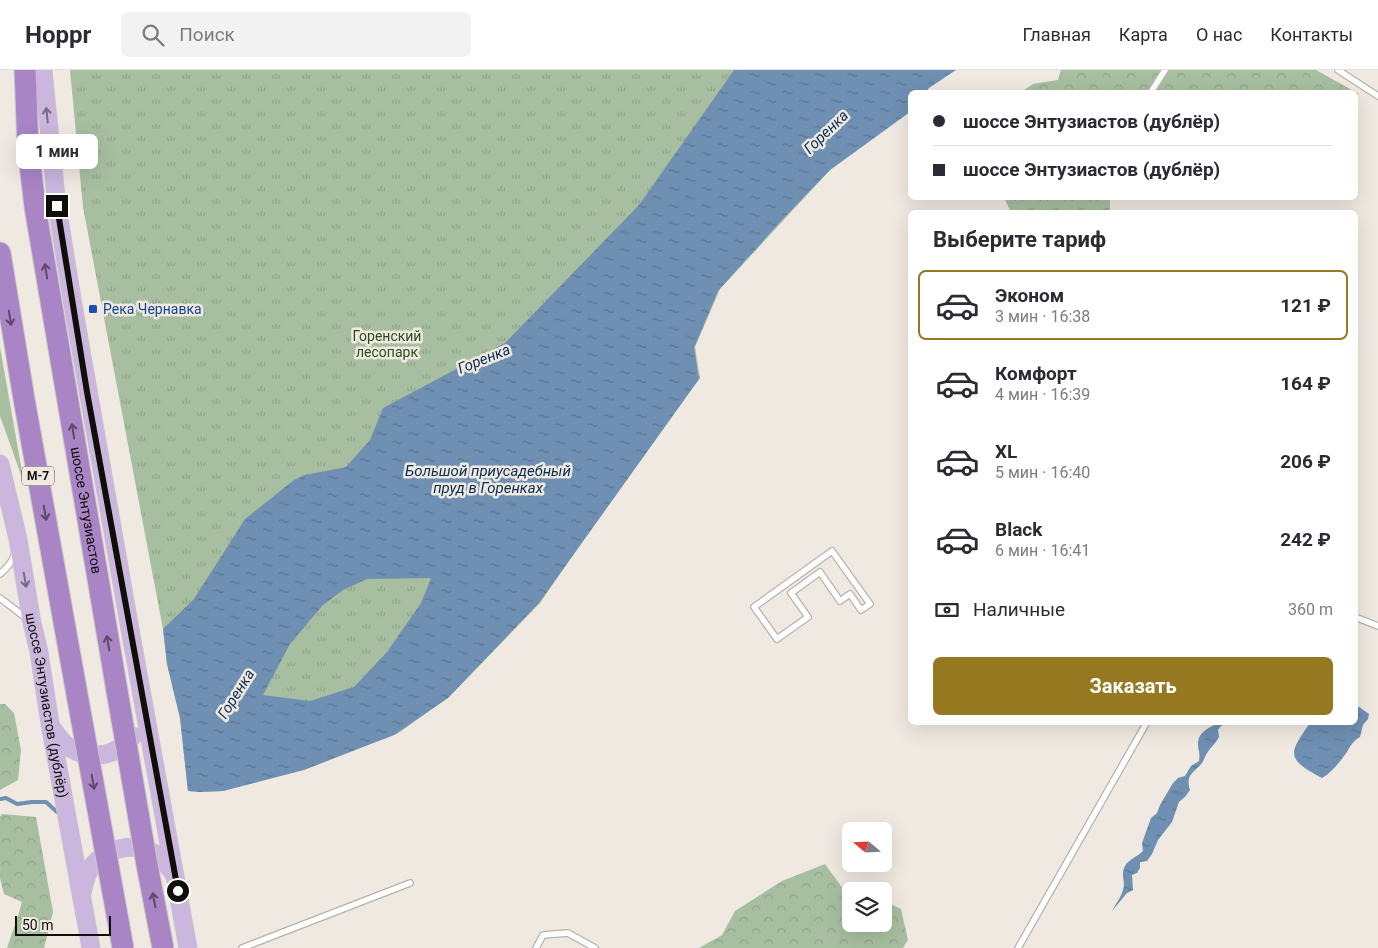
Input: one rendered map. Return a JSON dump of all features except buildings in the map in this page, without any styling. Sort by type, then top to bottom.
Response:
[{"type":"highway","name":"шоссе Энтузиастов","points":[[25,70],[28,147],[35,207],[116,691],[163,948]]},
{"type":"highway","name":"М-7","points":[[0,253],[24,399],[123,948]]},
{"type":"main road","points":[[43,70],[57,206],[87,392],[188,948]]},
{"type":"main road","name":"шоссе Энтузиастов (дублёр)","points":[[0,464],[18,539],[91,948]]},
{"type":"main road","points":[[50,724],[60,739],[72,749],[88,755],[104,754],[119,749],[132,738],[140,724],[144,707]]},
{"type":"main road","points":[[81,896],[85,879],[93,865],[106,854],[121,848],[137,848],[152,853],[165,863],[174,874]]},
{"type":"lane","points":[[1152,90],[1165,70]]},
{"type":"lane","points":[[1338,70],[1378,96]]},
{"type":"lane","points":[[0,574],[14,556],[18,539]]},
{"type":"lane","points":[[832,551],[870,604],[861,610],[850,594],[840,601],[820,572],[791,593],[808,617],[777,639],[754,607],[832,551]]},
{"type":"lane","points":[[0,598],[32,622]]},
{"type":"lane","points":[[1358,618],[1378,626]]},
{"type":"lane","points":[[1018,948],[1146,725]]},
{"type":"lane","points":[[242,948],[410,883]]},
{"type":"lane","points":[[536,948],[543,935],[568,933],[596,948]]},
{"type":"green space","name":"Горенский лесопарк","points":[[70,70],[955,70],[914,90],[908,90],[908,112],[830,170],[720,289],[695,347],[700,378],[540,603],[449,697],[397,734],[304,768],[223,791],[188,791],[180,718],[167,664],[163,629],[83,207]]},
{"type":"green space","points":[[1061,70],[1316,70],[1352,90],[1024,90],[1033,84],[1058,80]]},
{"type":"green space","points":[[1005,200],[1110,200],[1110,210],[1010,210]]},
{"type":"green space","points":[[0,347],[24,483],[0,416]]},
{"type":"green space","points":[[0,704],[5,704],[14,713],[21,750],[18,780],[0,790]]},
{"type":"green space","points":[[2,814],[36,817],[53,912],[44,948],[7,948],[22,902],[4,894],[0,878],[0,817]]},
{"type":"green space","points":[[825,864],[842,888],[842,932],[892,932],[892,905],[901,909],[908,940],[903,948],[699,948],[722,935],[735,911],[782,881]]},
{"type":"water","name":"Большой приусадебный пруд в Горенках","points":[[734,70],[956,70],[928,90],[908,90],[908,113],[830,170],[718,291],[694,348],[699,379],[539,603],[448,698],[394,735],[304,770],[223,791],[188,791],[180,718],[167,664],[163,629],[194,599],[245,519],[294,480],[305,475],[346,467],[370,440],[383,408],[505,343],[639,205]],"holes":[[[431,578],[421,603],[387,652],[354,687],[310,701],[263,695],[290,644],[323,605],[343,590],[367,579]]]},
{"type":"water","points":[[1358,706],[1369,714],[1368,719],[1363,725],[1360,737],[1352,743],[1330,773],[1322,778],[1302,766],[1297,760],[1294,755],[1298,742],[1309,725],[1358,725]]},
{"type":"water","points":[[1214,725],[1223,725],[1218,730],[1218,739],[1202,763],[1189,777],[1190,790],[1179,802],[1172,822],[1158,840],[1147,861],[1140,862],[1140,868],[1137,873],[1132,875],[1133,890],[1127,893],[1112,911],[1123,890],[1125,866],[1143,851],[1142,843],[1151,818],[1157,813],[1173,783],[1178,778],[1185,776],[1191,766],[1199,761],[1199,737]]},
{"type":"waterway","name":"Горенка","points":[[0,799],[6,798],[17,804],[46,802],[57,812]]},
{"type":"place","name":"Река Чернавка","points":[[93,309]]},
{"type":"route","points":[[57,206],[87,392],[178,891]]}]
